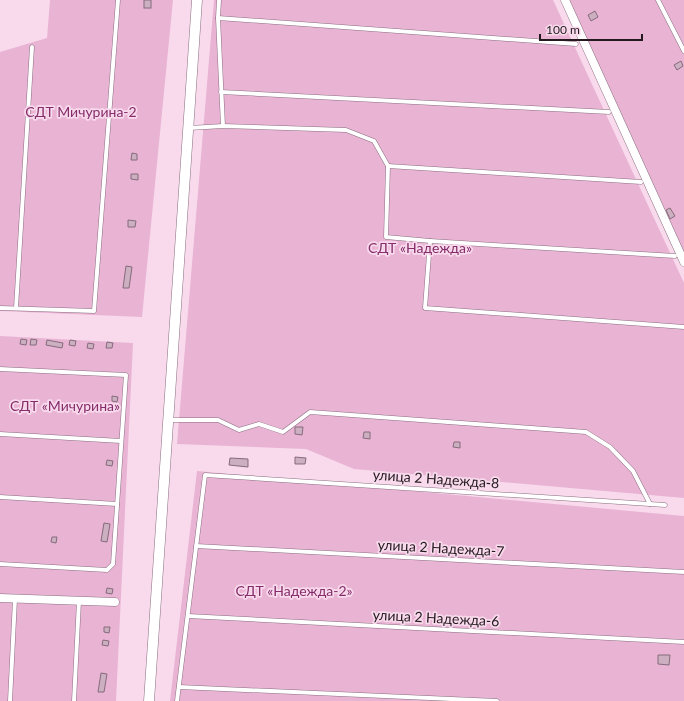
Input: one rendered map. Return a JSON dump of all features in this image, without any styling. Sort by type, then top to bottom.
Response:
[{"type":"street","points":[[149,701],[197,0]]},
{"type":"street","points":[[565,0],[684,262]]},
{"type":"street","points":[[0,598],[115,602]]},
{"type":"lane","points":[[0,308],[94,311],[118,0]]},
{"type":"lane","points":[[219,0],[218,18],[223,126]]},
{"type":"lane","points":[[658,0],[684,51]]},
{"type":"lane","points":[[218,18],[576,44]]},
{"type":"lane","points":[[16,308],[32,47]]},
{"type":"lane","points":[[221,92],[609,112]]},
{"type":"lane","points":[[188,128],[223,126],[346,130],[374,141],[388,166],[386,237],[674,256]]},
{"type":"lane","points":[[388,166],[641,182]]},
{"type":"lane","points":[[430,241],[425,308],[684,327]]},
{"type":"lane","points":[[0,369],[126,375],[114,564],[107,570],[0,564]]},
{"type":"lane","points":[[169,420],[218,420],[239,430],[259,424],[283,432],[310,412],[586,432],[610,447],[633,471],[650,504]]},
{"type":"lane","points":[[0,434],[121,441]]},
{"type":"lane","name":"улица 2 Надежда-8","points":[[196,546],[205,475],[665,505]]},
{"type":"lane","points":[[0,497],[117,504]]},
{"type":"lane","points":[[177,701],[196,546]]},
{"type":"lane","name":"улица 2 Надежда-7","points":[[196,546],[684,572]]},
{"type":"lane","points":[[10,701],[15,598]]},
{"type":"lane","points":[[74,701],[79,601]]},
{"type":"lane","name":"улица 2 Надежда-6","points":[[188,616],[684,642]]},
{"type":"lane","points":[[179,687],[496,701]]},
{"type":"green space","name":"СДТ Мичурина-2","points":[[50,0],[173,0],[142,317],[0,311],[0,52],[47,38]]},
{"type":"green space","name":"СДТ «Надежда»","points":[[214,0],[553,0],[684,283],[684,498],[354,469],[306,449],[177,444]]},
{"type":"green space","points":[[565,0],[684,0],[684,257]]},
{"type":"green space","name":"СДТ «Мичурина»","points":[[0,336],[133,343],[116,701],[0,701]]},
{"type":"green space","name":"СДТ «Надежда-2»","points":[[197,471],[684,516],[684,701],[170,701]]},
{"type":"building","points":[[144,0],[151,0],[151,8],[144,8]]},
{"type":"building","points":[[595,11],[598,17],[591,21],[588,15]]},
{"type":"building","points":[[681,61],[683,66],[677,70],[674,65]]},
{"type":"building","points":[[132,153],[137,154],[137,160],[131,160]]},
{"type":"building","points":[[131,174],[138,174],[138,180],[131,179]]},
{"type":"building","points":[[670,208],[675,216],[670,219],[666,210]]},
{"type":"building","points":[[128,220],[136,221],[135,227],[128,227]]},
{"type":"building","points":[[126,266],[132,267],[129,288],[123,288]]},
{"type":"building","points":[[21,339],[27,340],[26,345],[20,344]]},
{"type":"building","points":[[31,339],[37,340],[36,345],[30,345]]},
{"type":"building","points":[[47,340],[63,343],[62,348],[46,345]]},
{"type":"building","points":[[70,340],[76,341],[75,346],[69,345]]},
{"type":"building","points":[[107,342],[113,343],[112,348],[106,348]]},
{"type":"building","points":[[88,343],[94,344],[93,349],[87,348]]},
{"type":"building","points":[[112,396],[118,397],[117,402],[112,401]]},
{"type":"building","points":[[295,427],[303,427],[302,435],[295,434]]},
{"type":"building","points":[[364,432],[370,432],[370,439],[363,438]]},
{"type":"building","points":[[454,442],[460,442],[460,448],[453,447]]},
{"type":"building","points":[[295,457],[306,458],[305,464],[295,464]]},
{"type":"building","points":[[230,458],[248,459],[248,467],[229,465]]},
{"type":"building","points":[[107,460],[113,461],[112,466],[106,465]]},
{"type":"building","points":[[104,523],[110,524],[107,542],[101,541]]},
{"type":"building","points":[[52,537],[57,537],[56,543],[51,542]]},
{"type":"building","points":[[107,588],[113,589],[112,594],[106,593]]},
{"type":"building","points":[[104,627],[110,627],[109,633],[104,632]]},
{"type":"building","points":[[103,640],[109,641],[108,646],[102,645]]},
{"type":"building","points":[[658,655],[670,655],[669,665],[658,664]]},
{"type":"building","points":[[101,673],[107,674],[104,692],[98,692]]}]
